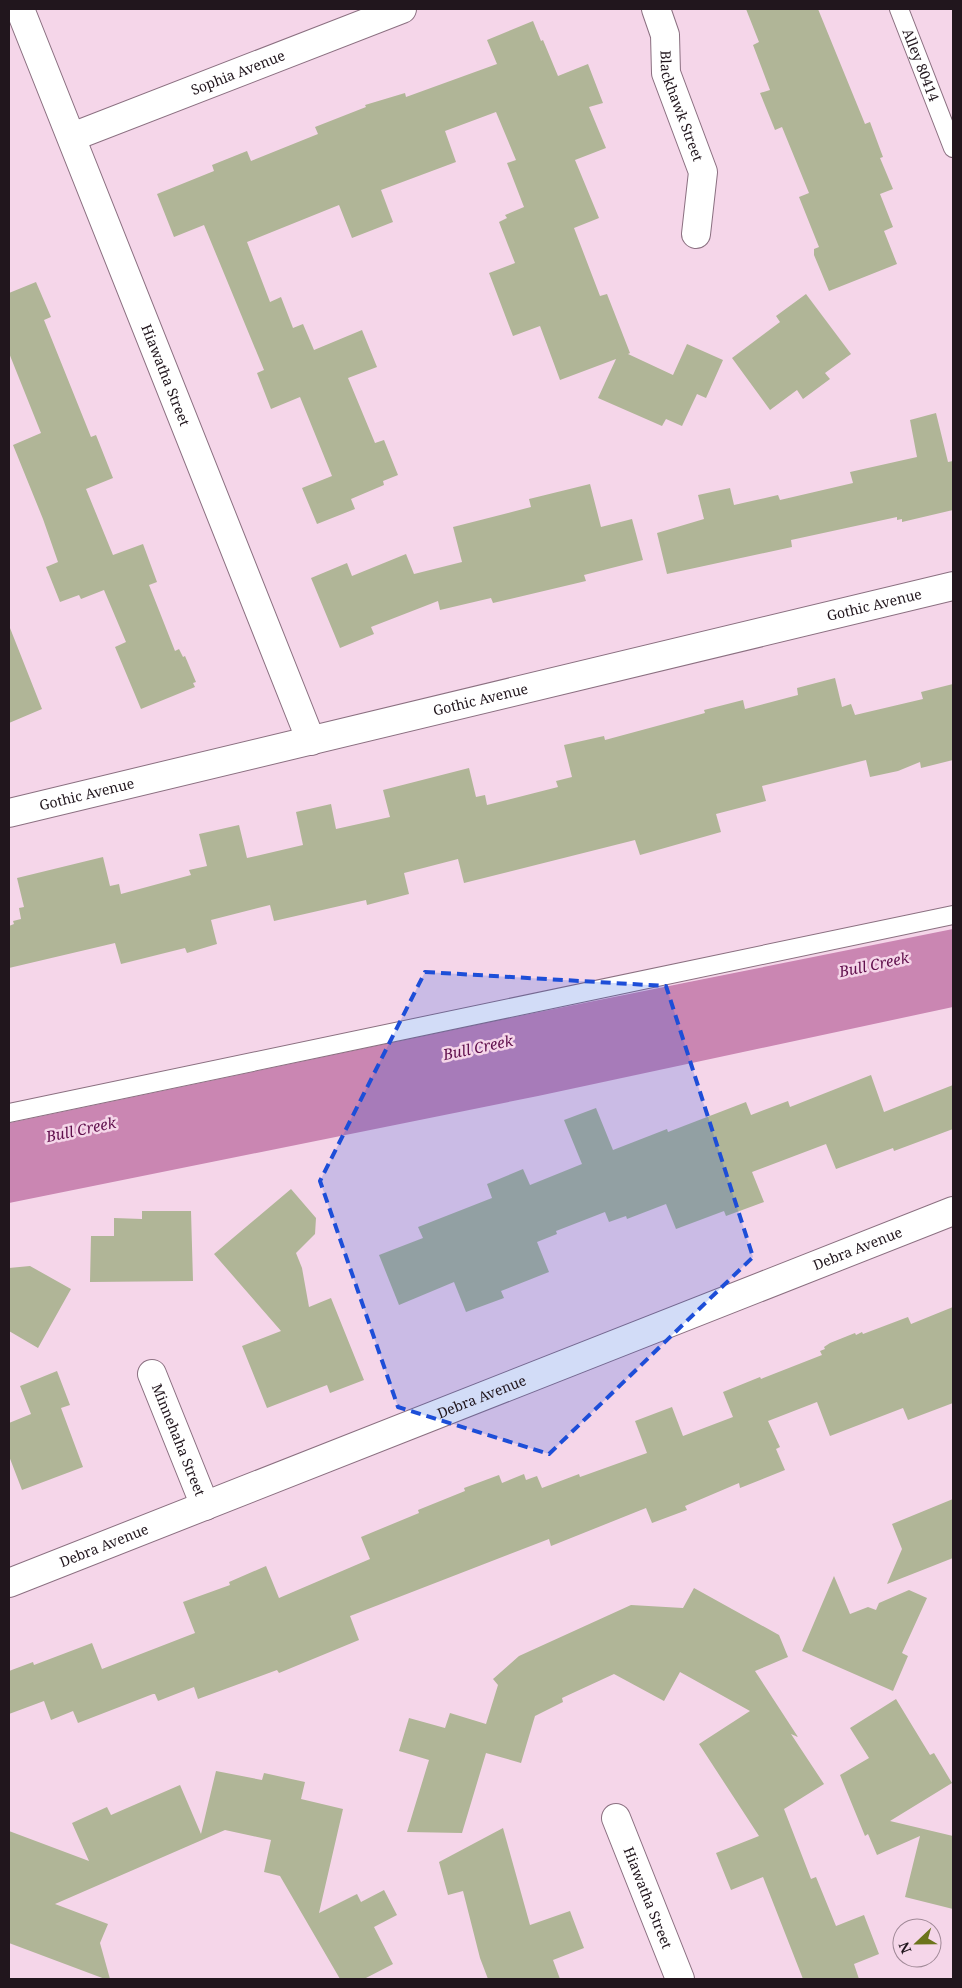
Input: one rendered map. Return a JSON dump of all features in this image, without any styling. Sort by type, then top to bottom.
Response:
[{"type":"street","name":"Hiawatha Street","points":[[20,9],[312,741]]},
{"type":"street","name":"Sophia Avenue","points":[[72,137],[402,9]]},
{"type":"street","name":"Blackhawk Street","points":[[656,9],[665,35],[666,73],[703,172],[696,234]]},
{"type":"street","name":"Gothic Avenue","points":[[9,813],[953,586]]},
{"type":"street","name":"Debra Avenue","points":[[9,1583],[953,1211]]},
{"type":"street","name":"Minnehaha Street","points":[[152,1374],[205,1506]]},
{"type":"street","name":"Hiawatha Street","points":[[616,1818],[680,1979]]},
{"type":"lane","name":"Alley 80414","points":[[898,9],[953,148]]},
{"type":"lane","points":[[9,1112],[953,915]]},
{"type":"highlighted area","points":[[425,972],[666,986],[753,1257],[549,1454],[398,1407],[320,1181]]},
{"type":"water","name":"Bull Creek","points":[[953,929],[953,1007],[538,1096],[9,1203],[9,1123],[514,1017]]},
{"type":"building","points":[[746,9],[818,9],[865,124],[870,122],[883,157],[880,158],[893,189],[880,194],[893,227],[884,231],[897,264],[829,291],[814,255],[814,249],[819,247],[799,197],[809,193],[782,127],[775,130],[760,93],[770,90],[753,45],[759,42]]},
{"type":"building","points":[[533,21],[558,76],[588,64],[603,103],[589,107],[606,148],[575,160],[599,218],[574,228],[600,296],[607,294],[630,353],[628,354],[673,375],[687,344],[723,360],[706,398],[697,394],[682,426],[666,419],[662,426],[598,398],[616,359],[560,380],[540,326],[513,336],[489,273],[515,263],[499,222],[507,218],[505,215],[524,207],[507,163],[516,160],[496,112],[445,131],[456,162],[381,190],[393,222],[352,238],[339,205],[247,242],[270,302],[281,297],[293,328],[303,324],[314,350],[362,330],[377,367],[348,378],[375,443],[384,440],[398,475],[383,481],[384,485],[351,499],[355,509],[317,524],[302,488],[332,476],[300,397],[271,409],[257,373],[264,370],[204,225],[174,237],[157,194],[214,171],[212,165],[247,151],[251,161],[318,134],[315,127],[366,107],[365,105],[405,93],[406,97],[497,64],[487,40]]},
{"type":"building","points":[[36,282],[51,317],[44,320],[91,437],[96,435],[113,478],[86,489],[113,555],[143,544],[157,582],[149,585],[175,651],[179,649],[183,657],[185,656],[196,682],[193,683],[195,687],[141,709],[115,647],[126,642],[104,590],[81,599],[79,595],[60,602],[46,567],[58,562],[13,445],[41,433],[9,353],[9,293]]},
{"type":"building","points":[[806,294],[851,354],[825,373],[830,379],[803,399],[797,390],[770,410],[732,358],[780,322],[776,316]]},
{"type":"building","points":[[936,413],[948,462],[953,461],[953,510],[902,522],[902,519],[897,520],[897,517],[791,540],[792,547],[667,574],[657,533],[704,519],[698,495],[730,488],[734,505],[778,495],[780,500],[853,483],[850,472],[917,457],[910,420]]},
{"type":"building","points":[[590,484],[601,527],[632,519],[643,560],[584,575],[586,581],[493,603],[491,598],[440,610],[438,601],[371,627],[374,634],[340,648],[311,578],[347,563],[352,576],[406,554],[414,574],[462,562],[453,527],[531,507],[529,499]]},
{"type":"building","points":[[9,629],[42,709],[9,723]]},
{"type":"building","points":[[835,678],[842,707],[851,704],[855,715],[923,699],[921,692],[953,684],[953,760],[921,768],[920,762],[898,771],[870,777],[866,760],[762,786],[766,801],[716,814],[721,832],[640,855],[635,840],[464,883],[458,859],[404,873],[409,894],[367,905],[366,900],[274,921],[270,905],[211,920],[217,944],[187,953],[185,948],[121,964],[115,943],[9,968],[9,926],[14,924],[13,921],[21,919],[19,908],[24,907],[17,878],[103,857],[110,886],[119,884],[121,894],[191,875],[189,870],[207,866],[199,834],[239,825],[247,858],[303,845],[296,812],[331,804],[336,829],[390,817],[383,790],[469,768],[476,797],[485,795],[487,805],[558,787],[556,781],[572,777],[564,745],[604,736],[605,740],[705,713],[704,710],[743,700],[745,709],[798,695],[797,688]]},
{"type":"building","points":[[871,1075],[884,1112],[953,1085],[953,1129],[894,1151],[893,1148],[836,1169],[826,1144],[752,1172],[764,1202],[726,1216],[724,1211],[676,1229],[666,1204],[627,1219],[626,1216],[609,1222],[605,1212],[556,1231],[557,1234],[537,1242],[549,1272],[501,1291],[504,1298],[466,1312],[454,1282],[399,1305],[379,1255],[423,1238],[418,1227],[492,1198],[487,1184],[523,1169],[530,1185],[582,1164],[564,1120],[596,1108],[613,1150],[667,1129],[668,1132],[746,1102],[751,1115],[788,1101],[790,1107]]},
{"type":"building","points":[[291,1189],[316,1218],[315,1234],[296,1253],[302,1268],[309,1307],[331,1298],[364,1380],[330,1393],[327,1385],[267,1408],[242,1346],[281,1331],[214,1254]]},
{"type":"building","points":[[142,1211],[191,1211],[193,1281],[90,1282],[91,1236],[114,1236],[114,1218],[142,1219]]},
{"type":"building","points":[[30,1266],[71,1289],[38,1348],[9,1331],[9,1268]]},
{"type":"building","points":[[953,1307],[953,1403],[908,1420],[903,1408],[830,1436],[817,1402],[768,1421],[780,1447],[776,1449],[785,1470],[740,1488],[739,1483],[685,1506],[687,1510],[652,1523],[646,1508],[551,1546],[549,1539],[350,1616],[359,1640],[279,1673],[277,1670],[198,1699],[194,1687],[158,1701],[155,1694],[153,1694],[78,1723],[73,1711],[51,1720],[44,1701],[9,1714],[9,1671],[33,1662],[34,1665],[92,1643],[102,1669],[195,1633],[183,1602],[230,1585],[229,1582],[266,1566],[279,1598],[370,1559],[361,1537],[419,1513],[418,1510],[465,1491],[464,1488],[499,1475],[502,1483],[524,1474],[526,1480],[537,1476],[542,1488],[579,1474],[580,1477],[647,1453],[635,1421],[672,1407],[683,1436],[733,1417],[723,1392],[822,1355],[820,1351],[825,1349],[824,1347],[830,1343],[855,1333],[856,1335],[862,1332],[863,1334],[908,1317],[911,1324]]},
{"type":"building","points":[[57,1371],[70,1405],[61,1408],[83,1467],[22,1490],[9,1456],[9,1423],[31,1414],[20,1386]]},
{"type":"building","points":[[953,1499],[953,1558],[887,1584],[902,1549],[892,1524]]},
{"type":"building","points":[[834,1576],[850,1614],[868,1607],[876,1610],[879,1603],[909,1590],[927,1598],[902,1653],[908,1656],[893,1691],[802,1651]]},
{"type":"building","points":[[694,1588],[779,1635],[788,1657],[755,1671],[798,1737],[791,1734],[824,1784],[784,1809],[811,1879],[816,1877],[836,1926],[864,1915],[879,1954],[854,1964],[859,1979],[803,1979],[763,1877],[731,1890],[716,1853],[759,1836],[699,1744],[750,1711],[680,1672],[664,1701],[614,1674],[562,1698],[563,1702],[535,1716],[521,1763],[486,1753],[462,1833],[407,1832],[429,1760],[399,1751],[409,1718],[445,1728],[450,1713],[486,1724],[498,1685],[493,1679],[519,1656],[631,1605],[683,1608]]},
{"type":"building","points":[[896,1699],[930,1755],[934,1753],[952,1783],[890,1821],[953,1836],[953,1909],[905,1897],[920,1836],[877,1855],[868,1834],[865,1836],[840,1775],[869,1758],[850,1728]]},
{"type":"building","points":[[216,1771],[262,1780],[264,1773],[305,1782],[301,1799],[343,1809],[319,1913],[357,1894],[361,1902],[384,1890],[397,1915],[374,1927],[393,1964],[364,1979],[340,1979],[280,1876],[264,1872],[271,1840],[225,1830],[55,1904],[108,1924],[100,1943],[110,1979],[105,1979],[9,1943],[9,1831],[89,1861],[72,1823],[107,1807],[111,1815],[180,1785],[201,1834]]},
{"type":"building","points":[[503,1828],[530,1925],[570,1911],[584,1948],[553,1960],[560,1979],[488,1979],[480,1958],[463,1891],[448,1895],[439,1862]]}]
